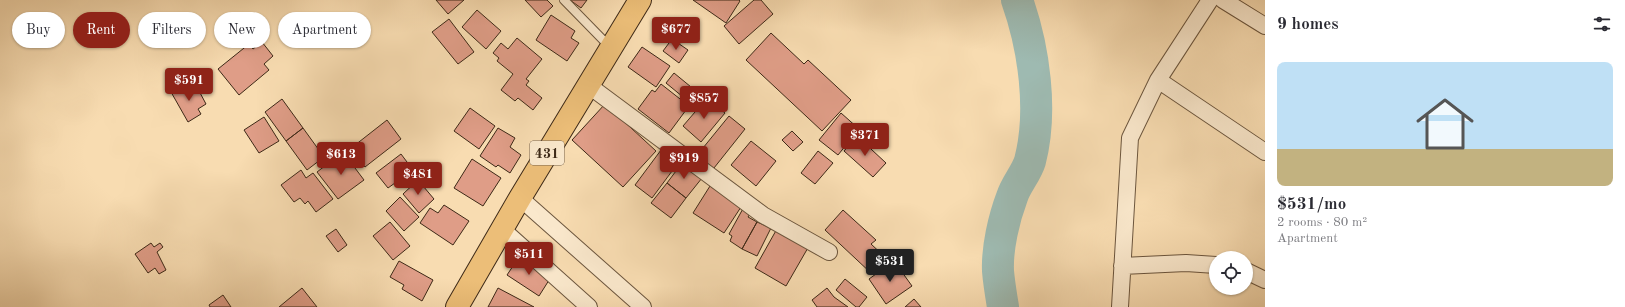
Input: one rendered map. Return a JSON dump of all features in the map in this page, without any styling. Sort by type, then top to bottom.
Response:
[{"type":"main road","name":"431","points":[[457,307],[520,198],[640,0]]},
{"type":"street","points":[[1120,307],[1130,138],[1158,80],[1210,0]]},
{"type":"street","points":[[1223,0],[1265,26]]},
{"type":"street","points":[[1158,80],[1265,152]]},
{"type":"street","points":[[588,85],[763,215],[829,252]]},
{"type":"street","points":[[520,198],[644,307]]},
{"type":"street","points":[[502,229],[589,307]]},
{"type":"street","points":[[1122,266],[1186,263],[1209,265]]},
{"type":"street","points":[[1253,274],[1265,280]]},
{"type":"lane","points":[[564,0],[611,48]]},
{"type":"building","points":[[436,0],[464,0],[448,14]]},
{"type":"building","points":[[525,0],[547,0],[553,6],[541,17]]},
{"type":"building","points":[[570,0],[587,0],[581,8]]},
{"type":"building","points":[[693,0],[739,0],[740,1],[726,23]]},
{"type":"building","points":[[754,0],[761,0],[773,14],[739,44],[724,26]]},
{"type":"building","points":[[477,10],[501,31],[486,49],[462,27]]},
{"type":"building","points":[[551,15],[575,31],[571,38],[579,43],[567,61],[536,40]]},
{"type":"building","points":[[449,19],[474,52],[458,64],[432,32]]},
{"type":"building","points":[[771,33],[804,64],[808,60],[851,100],[822,131],[746,60]]},
{"type":"building","points":[[517,38],[542,59],[526,79],[529,81],[526,85],[542,98],[533,110],[518,98],[515,101],[501,90],[513,74],[497,61],[499,58],[493,53],[501,43],[508,49]]},
{"type":"building","points":[[672,39],[688,50],[679,63],[663,51]]},
{"type":"building","points":[[642,47],[670,66],[656,87],[628,67]]},
{"type":"building","points":[[244,48],[267,48],[273,56],[264,64],[269,70],[239,95],[218,69]]},
{"type":"building","points":[[674,73],[702,96],[694,106],[666,83]]},
{"type":"building","points":[[184,84],[189,93],[198,89],[206,104],[198,109],[201,114],[188,122],[171,92]]},
{"type":"building","points":[[661,84],[689,106],[669,133],[638,109],[652,90],[655,92]]},
{"type":"building","points":[[707,98],[725,113],[701,142],[683,126]]},
{"type":"building","points":[[282,99],[303,128],[286,141],[265,112]]},
{"type":"building","points":[[605,104],[656,151],[623,187],[572,140]]},
{"type":"building","points":[[470,108],[495,126],[479,149],[454,131]]},
{"type":"building","points":[[841,113],[859,129],[838,155],[819,140]]},
{"type":"building","points":[[729,116],[745,129],[710,173],[694,159]]},
{"type":"building","points":[[264,117],[279,141],[259,153],[244,130]]},
{"type":"building","points":[[387,120],[401,139],[365,167],[350,149]]},
{"type":"building","points":[[303,128],[324,157],[307,170],[286,141]]},
{"type":"building","points":[[498,128],[515,138],[510,147],[521,155],[510,173],[498,165],[496,167],[480,156]]},
{"type":"building","points":[[792,131],[803,142],[793,151],[782,140]]},
{"type":"building","points":[[857,136],[886,163],[873,177],[844,151]]},
{"type":"building","points":[[751,141],[776,161],[756,186],[731,165]]},
{"type":"building","points":[[664,146],[681,159],[652,198],[635,185]]},
{"type":"building","points":[[818,151],[833,163],[815,184],[801,173]]},
{"type":"building","points":[[343,152],[364,180],[338,199],[317,172]]},
{"type":"building","points":[[401,154],[413,170],[388,188],[376,173]]},
{"type":"building","points":[[472,159],[501,178],[483,206],[454,188]]},
{"type":"building","points":[[682,163],[702,178],[686,198],[667,183]]},
{"type":"building","points":[[301,170],[306,178],[313,173],[333,199],[316,212],[308,201],[305,204],[300,198],[294,202],[281,185]]},
{"type":"building","points":[[418,180],[434,199],[419,213],[403,194]]},
{"type":"building","points":[[667,183],[686,198],[671,218],[651,203]]},
{"type":"building","points":[[710,186],[741,207],[724,233],[693,213]]},
{"type":"building","points":[[400,197],[419,217],[404,231],[386,211]]},
{"type":"building","points":[[444,205],[469,221],[453,245],[420,223],[430,208],[438,213]]},
{"type":"building","points":[[745,205],[753,209],[748,217],[757,222],[742,249],[730,241],[732,236],[729,234]]},
{"type":"building","points":[[843,210],[876,240],[871,244],[886,258],[872,274],[825,230]]},
{"type":"building","points":[[390,222],[410,246],[393,260],[373,236]]},
{"type":"building","points":[[757,222],[771,228],[757,256],[742,249]]},
{"type":"building","points":[[778,227],[809,246],[786,286],[755,268]]},
{"type":"building","points":[[336,229],[347,245],[338,252],[326,236]]},
{"type":"building","points":[[151,243],[154,247],[160,243],[163,247],[157,252],[166,270],[159,274],[155,268],[148,273],[135,254]]},
{"type":"building","points":[[519,257],[551,277],[539,296],[507,275]]},
{"type":"building","points":[[399,261],[433,280],[422,301],[402,289],[404,285],[390,277]]},
{"type":"building","points":[[894,261],[912,286],[886,304],[869,279]]},
{"type":"building","points":[[845,279],[867,297],[859,307],[856,307],[836,290]]},
{"type":"building","points":[[302,288],[317,307],[279,307]]},
{"type":"building","points":[[498,288],[534,307],[488,307]]},
{"type":"building","points":[[827,288],[834,297],[848,307],[817,307],[812,300]]},
{"type":"building","points":[[223,295],[231,307],[210,307],[209,305]]},
{"type":"building","points":[[914,299],[921,307],[905,307]]},
{"type":"waterway","points":[[1003,307],[998,271],[1000,243],[1006,214],[1012,197],[1030,161],[1036,122],[1035,80],[1032,59],[1028,38],[1017,0]]}]
